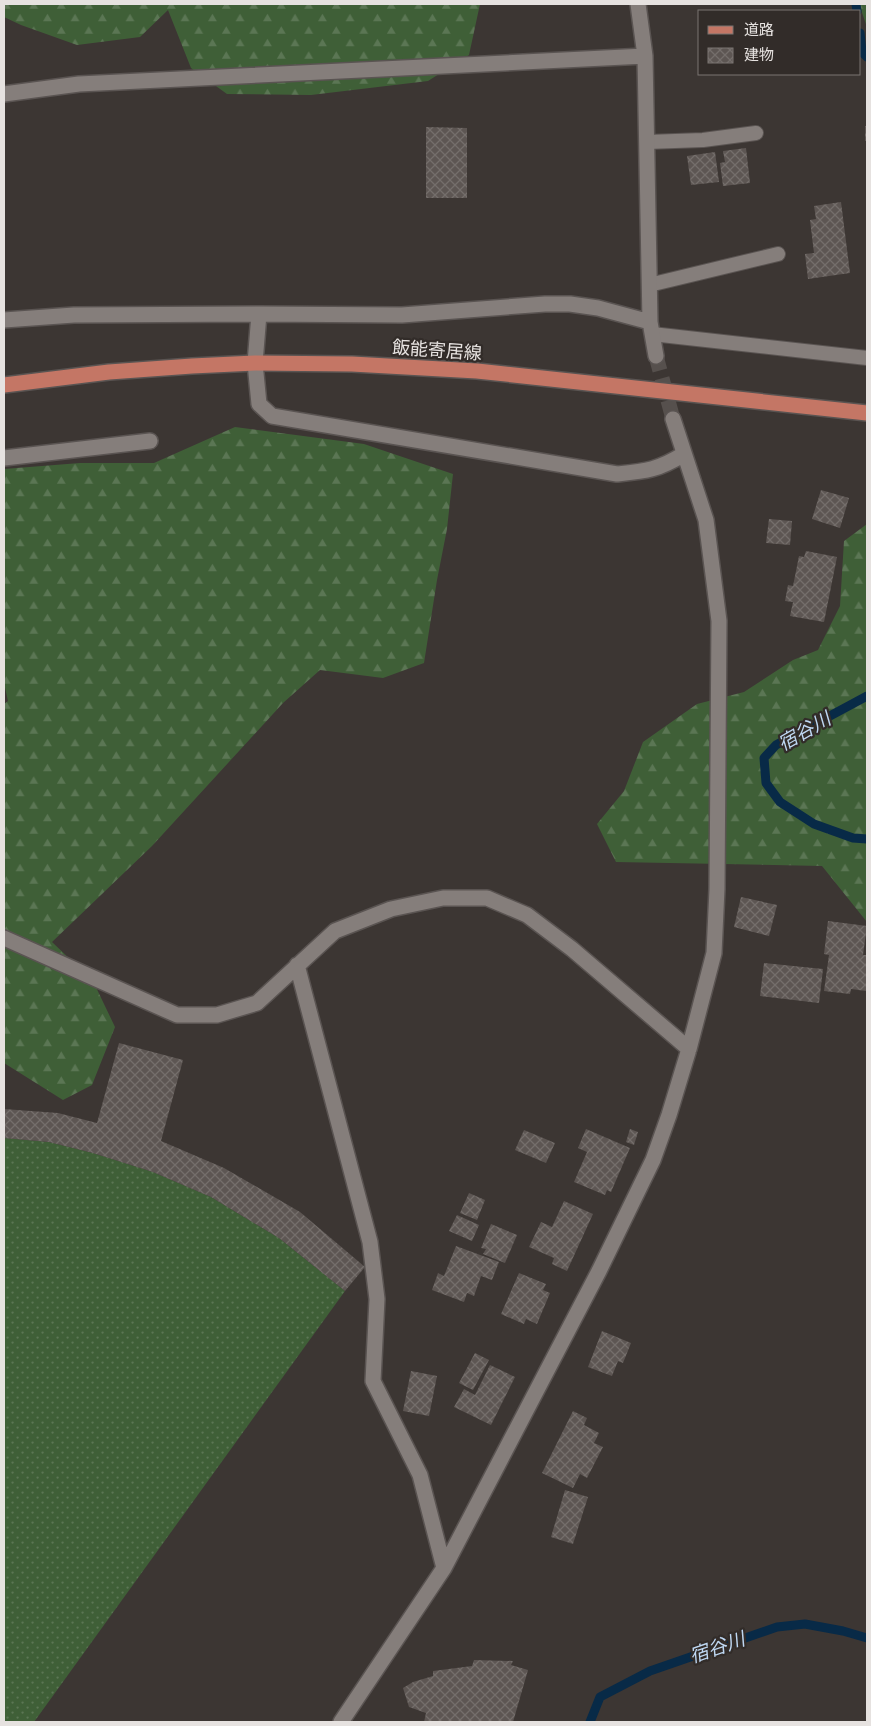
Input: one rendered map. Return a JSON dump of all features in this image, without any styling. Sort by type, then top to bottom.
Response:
[{"type":"main road","name":"飯能寄居線","points":[[4,385],[109,372],[255,364],[352,364],[476,371],[867,413]]},
{"type":"street","points":[[638,4],[645,56],[649,285],[651,328],[656,356]]},
{"type":"street","points":[[4,94],[79,84],[645,56]]},
{"type":"street","points":[[4,320],[74,315],[402,315],[545,304],[570,304],[598,308],[651,328]]},
{"type":"street","points":[[259,314],[255,364],[259,404],[272,416],[617,474],[648,471],[668,464],[684,454]]},
{"type":"street","points":[[341,1722],[444,1568],[599,1271],[653,1160],[689,1048],[714,953],[717,889],[719,621],[706,520],[673,419]]},
{"type":"street","points":[[4,458],[150,442]]},
{"type":"street","points":[[4,938],[177,1015],[217,1015],[257,1003],[334,930],[390,909],[443,898],[487,898],[526,915],[572,949],[689,1048]]},
{"type":"street","points":[[298,965],[370,1242],[377,1298],[373,1381],[420,1475],[444,1568]]},
{"type":"lane","points":[[647,142],[703,140],[756,133]]},
{"type":"lane","points":[[649,285],[778,254]]},
{"type":"lane","points":[[651,328],[867,358]]},
{"type":"green space","points":[[4,4],[480,4],[469,55],[428,81],[311,95],[227,94],[191,68],[168,10],[140,37],[77,45],[4,17]]},
{"type":"green space","points":[[859,4],[867,4],[867,27]]},
{"type":"green space","points":[[235,427],[364,444],[453,474],[447,529],[424,663],[383,678],[320,670],[283,703],[152,846],[52,942],[93,981],[115,1027],[92,1085],[63,1100],[4,1063],[4,704],[8,701],[4,683],[4,469],[80,463],[154,463]]},
{"type":"green space","points":[[867,524],[867,922],[822,866],[616,862],[597,824],[624,791],[643,742],[697,704],[744,692],[793,660],[818,650],[840,606],[844,541]]},
{"type":"green space","points":[[4,1138],[49,1142],[93,1153],[153,1172],[211,1197],[279,1238],[345,1291],[34,1722],[4,1722]]},
{"type":"building","points":[[865,126],[867,126],[867,141],[865,141]]},
{"type":"building","points":[[426,127],[467,128],[467,198],[426,198]]},
{"type":"building","points":[[746,148],[750,183],[723,186],[720,163],[725,162],[723,151]]},
{"type":"building","points":[[715,152],[719,182],[691,185],[687,156]]},
{"type":"building","points":[[841,202],[850,273],[808,279],[805,254],[814,253],[810,220],[816,219],[814,206]]},
{"type":"building","points":[[821,490],[849,498],[840,528],[812,519]]},
{"type":"building","points":[[769,519],[792,521],[790,545],[766,543]]},
{"type":"building","points":[[806,551],[837,557],[824,622],[790,616],[793,602],[785,601],[788,585],[793,586],[799,556],[804,557]]},
{"type":"building","points":[[741,897],[777,905],[769,936],[734,927]]},
{"type":"building","points":[[828,921],[867,926],[863,955],[867,955],[866,991],[851,989],[850,994],[824,991],[829,955],[824,954]]},
{"type":"building","points":[[764,963],[823,969],[819,1003],[760,996]]},
{"type":"building","points":[[119,1043],[183,1060],[161,1141],[224,1168],[300,1212],[365,1267],[345,1291],[279,1238],[211,1197],[153,1172],[93,1153],[49,1142],[4,1138],[4,1109],[58,1113],[97,1123]]},
{"type":"building","points":[[586,1129],[630,1148],[611,1192],[607,1190],[605,1195],[574,1182],[587,1152],[578,1148]]},
{"type":"building","points":[[630,1129],[638,1132],[634,1145],[626,1142]]},
{"type":"building","points":[[524,1130],[555,1143],[546,1163],[515,1150]]},
{"type":"building","points":[[469,1193],[485,1200],[477,1220],[460,1213]]},
{"type":"building","points":[[564,1201],[593,1214],[567,1271],[552,1264],[554,1258],[529,1247],[541,1222],[552,1227]]},
{"type":"building","points":[[457,1215],[479,1225],[472,1241],[449,1231]]},
{"type":"building","points":[[491,1224],[517,1235],[505,1263],[483,1254],[486,1249],[481,1248]]},
{"type":"building","points":[[456,1246],[499,1262],[492,1280],[481,1276],[474,1296],[467,1293],[464,1302],[432,1290],[438,1273],[444,1276]]},
{"type":"building","points":[[519,1273],[546,1284],[543,1290],[550,1293],[537,1324],[526,1319],[524,1324],[501,1314]]},
{"type":"building","points":[[602,1331],[631,1343],[623,1363],[618,1361],[612,1376],[588,1367]]},
{"type":"building","points":[[475,1353],[489,1360],[473,1390],[459,1383]]},
{"type":"building","points":[[490,1365],[515,1377],[491,1425],[454,1407],[464,1389],[475,1395]]},
{"type":"building","points":[[411,1371],[437,1376],[429,1416],[403,1411]]},
{"type":"building","points":[[573,1411],[587,1418],[584,1425],[599,1433],[594,1443],[603,1447],[587,1478],[580,1474],[573,1488],[542,1473]]},
{"type":"building","points":[[565,1490],[588,1497],[573,1544],[551,1537]]},
{"type":"building","points":[[474,1660],[513,1661],[511,1665],[528,1670],[513,1722],[424,1722],[426,1713],[409,1707],[403,1688],[413,1682],[433,1676],[433,1671],[472,1666]]},
{"type":"waterway","name":"宿谷川","points":[[856,4],[857,10]]},
{"type":"waterway","name":"宿谷川","points":[[861,42],[862,52],[867,57]]},
{"type":"waterway","name":"宿谷川","points":[[867,696],[776,745],[764,758],[766,783],[780,802],[814,824],[853,838],[867,839]]},
{"type":"waterway","name":"宿谷川","points":[[590,1722],[600,1697],[650,1671],[777,1627],[805,1624],[843,1631],[867,1638]]},
{"type":"tunnel","points":[[656,356],[673,419]]}]
